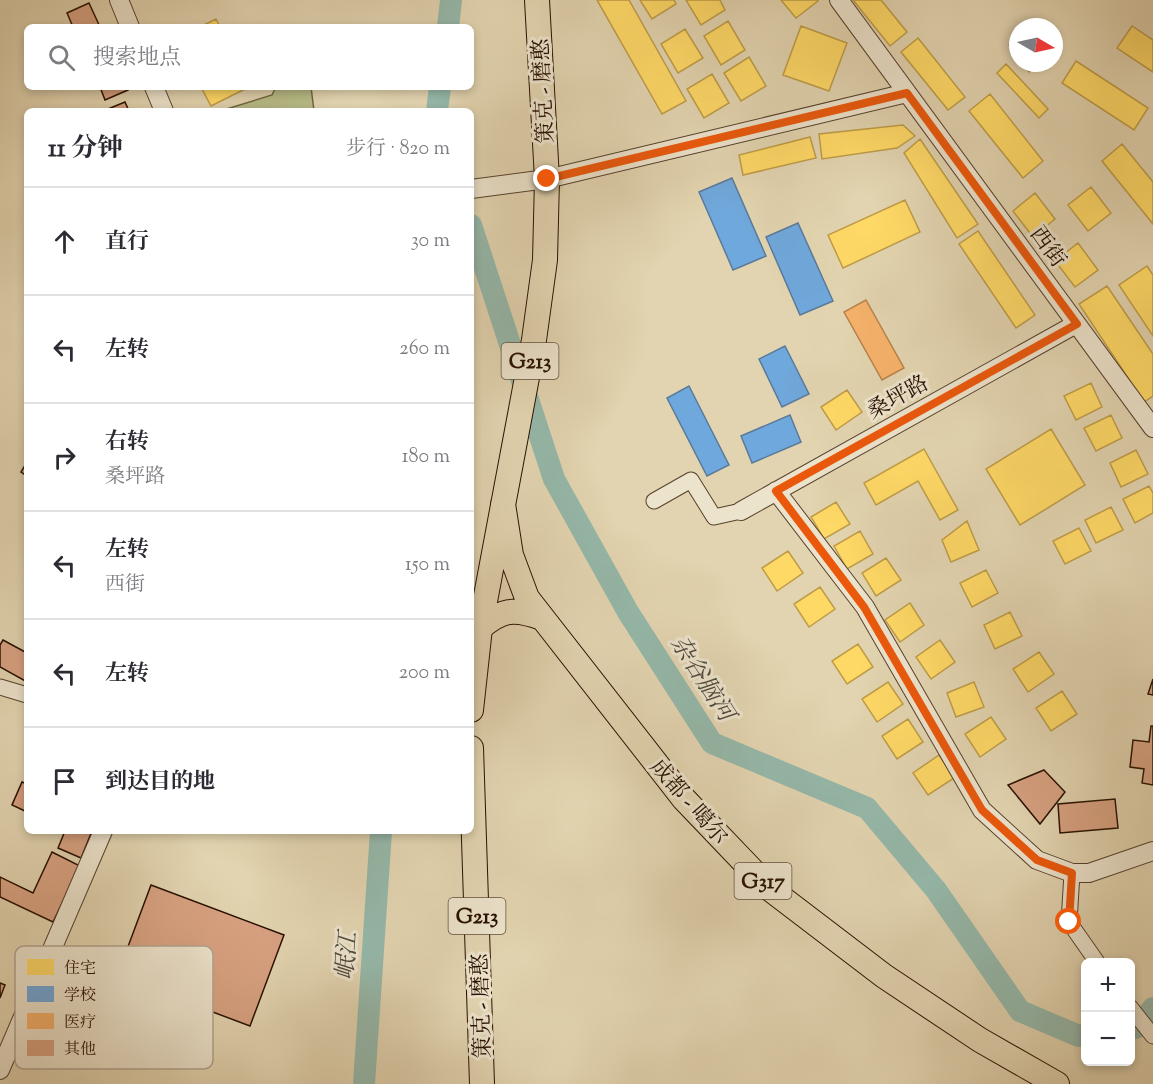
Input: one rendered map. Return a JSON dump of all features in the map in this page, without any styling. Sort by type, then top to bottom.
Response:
[{"type":"highway","name":"策克 - 磨憨","points":[[503,504],[534,339],[545,260],[547,179],[540,1]]},
{"type":"highway","name":"G213","points":[[474,683],[480,628],[503,504]]},
{"type":"highway","name":"成都 - 噶尔","points":[[503,504],[511,555],[527,598],[684,799],[770,889],[884,976],[980,1040],[1057,1084]]},
{"type":"highway","points":[[480,628],[492,617],[503,613],[537,612]]},
{"type":"highway","name":"策克 - 磨憨","points":[[474,834],[482,1084]]},
{"type":"street","points":[[119,0],[129,24]]},
{"type":"street","name":"西街","points":[[839,0],[1153,428]]},
{"type":"street","points":[[155,90],[163,108]]},
{"type":"street","points":[[474,189],[547,179],[907,93]]},
{"type":"street","name":"桑坪路","points":[[741,511],[1077,324]]},
{"type":"street","points":[[654,501],[690,480],[714,517],[741,511]]},
{"type":"street","points":[[776,491],[864,607],[982,810],[1037,860],[1072,873],[1089,873],[1153,851]]},
{"type":"street","points":[[0,687],[24,693]]},
{"type":"street","points":[[53,946],[102,834]]},
{"type":"street","points":[[1072,873],[1069,922],[1093,958]]},
{"type":"street","points":[[1135,1011],[1153,1036]]},
{"type":"street","points":[[0,1070],[15,1035]]},
{"type":"green space","points":[[274,90],[311,90],[314,108],[230,108],[272,95]]},
{"type":"building: 住宅","points":[[597,0],[629,0],[686,101],[662,114]]},
{"type":"building: 住宅","points":[[640,0],[674,0],[676,4],[652,19]]},
{"type":"building: 住宅","points":[[686,0],[720,0],[725,10],[701,25]]},
{"type":"building: 住宅","points":[[781,0],[818,0],[818,1],[796,18]]},
{"type":"building: 住宅","points":[[853,0],[881,0],[907,32],[890,46]]},
{"type":"building: 住宅","points":[[216,19],[218,24],[206,24]]},
{"type":"building: 住宅","points":[[728,21],[745,50],[721,65],[704,36]]},
{"type":"building: 住宅","points":[[801,26],[847,43],[829,91],[783,75]]},
{"type":"building: 住宅","points":[[1132,26],[1153,40],[1153,72],[1117,48]]},
{"type":"building: 住宅","points":[[685,29],[703,58],[678,73],[661,44]]},
{"type":"building: 住宅","points":[[918,38],[965,97],[948,110],[901,52]]},
{"type":"building: 住宅","points":[[749,57],[766,86],[741,101],[724,73]]},
{"type":"building: 住宅","points":[[1076,61],[1148,108],[1134,130],[1062,83]]},
{"type":"building: 住宅","points":[[1006,64],[1009,72],[1013,72],[1048,109],[1039,118],[997,73]]},
{"type":"building: 住宅","points":[[712,74],[729,103],[704,118],[687,89]]},
{"type":"building: 住宅","points":[[203,90],[243,90],[211,106]]},
{"type":"building: 住宅","points":[[990,94],[1043,161],[1023,178],[969,111]]},
{"type":"building: 住宅","points":[[903,125],[915,136],[897,148],[822,159],[819,134]]},
{"type":"building: 住宅","points":[[810,137],[816,158],[743,175],[739,155]]},
{"type":"building: 住宅","points":[[920,139],[978,224],[957,238],[904,153]]},
{"type":"building: 住宅","points":[[1122,144],[1153,182],[1153,224],[1102,161]]},
{"type":"building: 住宅","points":[[1091,187],[1111,213],[1088,231],[1068,205]]},
{"type":"building: 住宅","points":[[1035,193],[1055,219],[1033,237],[1013,211]]},
{"type":"building: 住宅","points":[[905,200],[920,232],[843,268],[828,235]]},
{"type":"building: 住宅","points":[[978,231],[1035,315],[1016,328],[959,244]]},
{"type":"building: 住宅","points":[[1078,243],[1098,270],[1075,287],[1055,261]]},
{"type":"building: 住宅","points":[[1147,266],[1153,275],[1153,336],[1119,285]]},
{"type":"building: 住宅","points":[[1107,286],[1153,354],[1153,396],[1144,402],[1079,304]]},
{"type":"building: 住宅","points":[[1091,383],[1102,407],[1076,420],[1064,396]]},
{"type":"building: 住宅","points":[[847,390],[862,412],[836,430],[821,407]]},
{"type":"building: 住宅","points":[[1111,415],[1122,438],[1096,451],[1084,428]]},
{"type":"building: 住宅","points":[[1051,429],[1085,485],[1020,525],[986,469]]},
{"type":"building: 住宅","points":[[924,449],[958,510],[940,520],[918,481],[876,505],[864,483]]},
{"type":"building: 住宅","points":[[1136,450],[1148,474],[1121,487],[1110,463]]},
{"type":"building: 住宅","points":[[1149,486],[1153,493],[1153,513],[1135,523],[1123,499]]},
{"type":"building: 住宅","points":[[836,502],[850,524],[824,539],[811,517]]},
{"type":"building: 住宅","points":[[1111,507],[1123,530],[1096,543],[1085,520]]},
{"type":"building: 住宅","points":[[967,521],[979,550],[951,562],[942,540]]},
{"type":"building: 住宅","points":[[1079,528],[1091,551],[1065,564],[1053,541]]},
{"type":"building: 住宅","points":[[860,531],[873,554],[847,569],[834,546]]},
{"type":"building: 住宅","points":[[788,551],[803,573],[777,591],[762,568]]},
{"type":"building: 住宅","points":[[886,558],[901,580],[876,596],[862,573]]},
{"type":"building: 住宅","points":[[986,570],[998,593],[972,607],[960,583]]},
{"type":"building: 住宅","points":[[820,587],[835,609],[809,627],[794,604]]},
{"type":"building: 住宅","points":[[910,603],[924,625],[900,642],[885,620]]},
{"type":"building: 住宅","points":[[1010,612],[1022,636],[995,649],[984,625]]},
{"type":"building: 住宅","points":[[940,640],[955,662],[931,679],[916,657]]},
{"type":"building: 住宅","points":[[858,644],[873,667],[847,684],[832,661]]},
{"type":"building: 住宅","points":[[1039,652],[1054,674],[1028,692],[1013,669]]},
{"type":"building: 住宅","points":[[888,682],[903,704],[877,722],[862,699]]},
{"type":"building: 住宅","points":[[974,682],[984,707],[956,717],[947,693]]},
{"type":"building: 住宅","points":[[1062,691],[1077,714],[1051,731],[1036,708]]},
{"type":"building: 住宅","points":[[991,717],[1006,739],[980,757],[965,734]]},
{"type":"building: 住宅","points":[[908,719],[923,742],[897,759],[882,736]]},
{"type":"building: 住宅","points":[[939,755],[954,778],[928,795],[913,773]]},
{"type":"building: 学校","points":[[732,178],[766,256],[733,270],[699,192]]},
{"type":"building: 学校","points":[[798,223],[833,301],[800,315],[766,237]]},
{"type":"building: 学校","points":[[785,346],[809,394],[782,407],[759,359]]},
{"type":"building: 学校","points":[[689,386],[729,465],[707,476],[667,398]]},
{"type":"building: 学校","points":[[790,415],[801,442],[752,463],[741,436]]},
{"type":"building: 医疗","points":[[866,300],[904,368],[882,380],[844,312]]},
{"type":"building: 其他","points":[[89,3],[99,24],[72,24],[67,13]]},
{"type":"building: 其他","points":[[101,90],[128,90],[105,100]]},
{"type":"building: 其他","points":[[125,102],[128,108],[110,108]]},
{"type":"building: 其他","points":[[3,640],[24,651],[24,680],[0,667],[0,645]]},
{"type":"building: 其他","points":[[1153,679],[1153,695],[1148,694]]},
{"type":"building: 其他","points":[[1151,726],[1153,726],[1153,785],[1142,783],[1144,769],[1130,767],[1133,740],[1149,742]]},
{"type":"building: 其他","points":[[1044,770],[1065,792],[1040,824],[1008,785]]},
{"type":"building: 其他","points":[[22,782],[24,783],[24,811],[12,805]]},
{"type":"building: 其他","points":[[1115,799],[1118,828],[1060,833],[1058,804]]},
{"type":"building: 其他","points":[[64,834],[91,834],[81,858],[58,848]]},
{"type":"building: 其他","points":[[52,852],[80,866],[53,922],[0,897],[0,877],[33,893]]},
{"type":"building: 其他","points":[[151,885],[284,935],[250,1026],[213,1012],[213,946],[128,946]]},
{"type":"building: 其他","points":[[0,983],[5,985],[0,998]]},
{"type":"waterway","name":"岷江","points":[[448,24],[451,0]]},
{"type":"waterway","name":"岷江","points":[[437,108],[440,90]]},
{"type":"waterway","name":"杂谷脑河","points":[[474,234],[554,479],[628,612],[712,743],[867,808],[936,890],[1020,1011],[1081,1036]]},
{"type":"waterway","name":"岷江","points":[[364,1084],[381,834]]},
{"type":"waterway","name":"杂谷脑河","points":[[1135,1028],[1153,1008]]},
{"type":"route","points":[[547,179],[907,93],[1077,324],[776,491],[864,607],[982,810],[1037,860],[1072,873],[1069,922]]}]
